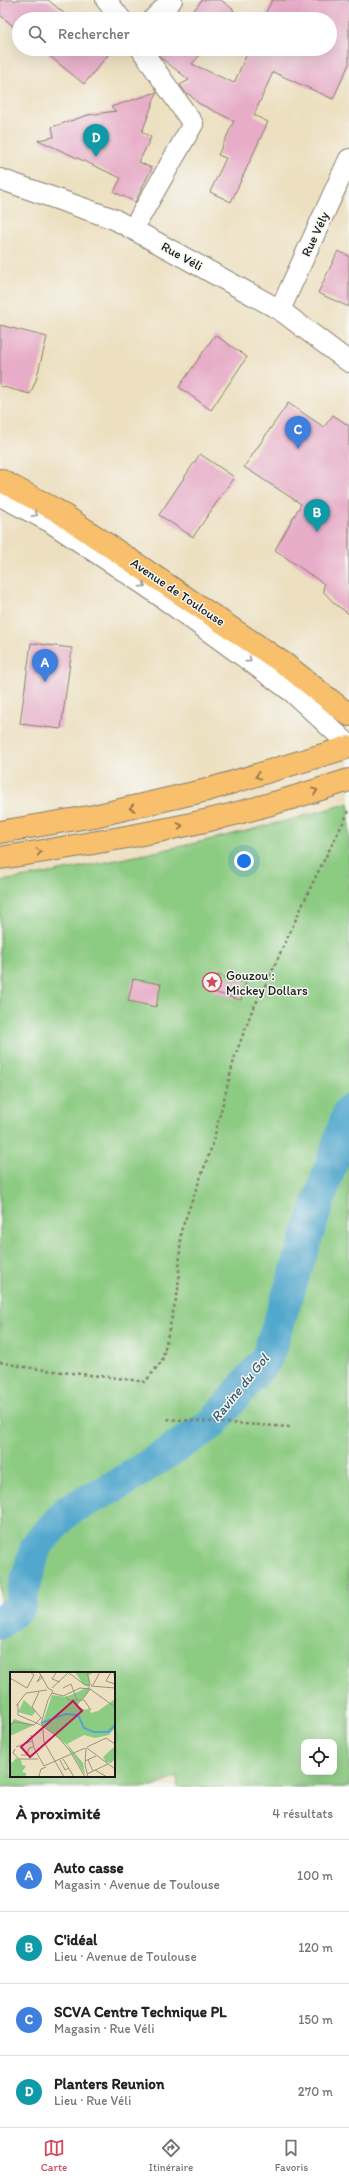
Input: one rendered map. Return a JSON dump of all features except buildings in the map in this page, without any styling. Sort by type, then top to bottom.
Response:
[{"type":"main road","name":"Avenue de Toulouse","points":[[0,480],[56,510],[286,665],[349,715]]},
{"type":"main road","points":[[0,832],[102,815],[207,790],[296,765],[349,746]]},
{"type":"main road","points":[[0,858],[132,836],[209,820],[280,802],[349,780]]},
{"type":"street","points":[[106,0],[115,12]]},
{"type":"street","points":[[160,12],[172,0]]},
{"type":"street","points":[[133,229],[193,124],[146,56]]},
{"type":"street","name":"Rue Vély","points":[[280,310],[349,159]]},
{"type":"street","name":"Rue Véli","points":[[0,179],[114,219],[280,310],[349,362]]},
{"type":"street","points":[[0,496],[50,522],[146,586],[292,692],[349,746]]},
{"type":"path","points":[[0,1362],[53,1372],[106,1375],[145,1382],[162,1360],[175,1313],[178,1290],[181,1231],[212,1146],[235,1056],[251,1012],[314,880],[349,811]]},
{"type":"path","points":[[167,1420],[290,1427]]},
{"type":"green space","points":[[349,803],[349,1787],[178,1787],[177,1777],[153,1787],[0,1787],[0,881],[29,877],[116,860],[233,834]]},
{"type":"waterway","name":"Ravine du Gol","points":[[0,1623],[19,1607],[36,1546],[67,1511],[119,1484],[212,1424],[267,1358],[349,1110]]},
{"type":"place","name":"Planters Reunion","points":[[96,157]]},
{"type":"place","name":"SCVA Centre Technique PL","points":[[298,449]]},
{"type":"place","name":"C'idéal","points":[[317,532]]},
{"type":"place","name":"Auto casse","points":[[45,682]]},
{"type":"place","name":"Gouzou : Mickey Dollars","points":[[212,982]]}]
